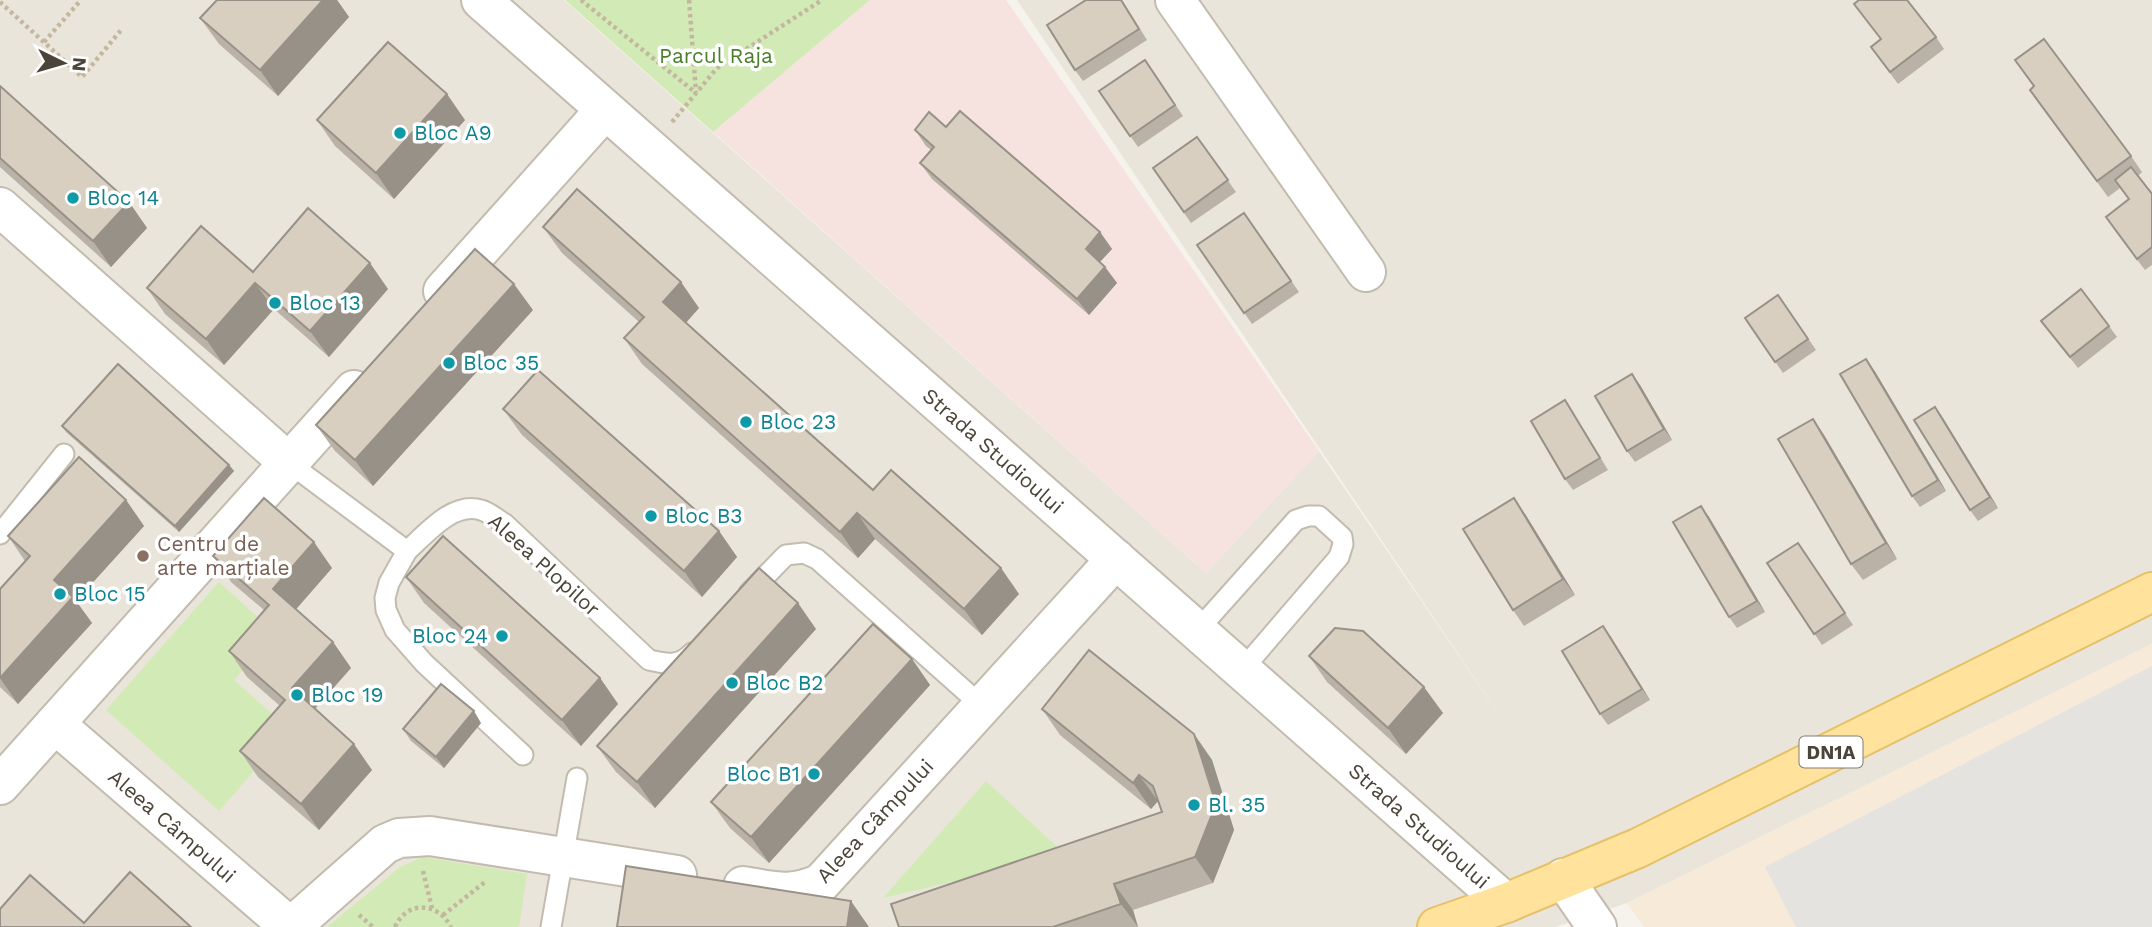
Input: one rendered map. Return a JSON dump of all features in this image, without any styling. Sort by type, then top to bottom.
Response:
[{"type":"main road","name":"DN1A","points":[[1437,927],[1506,903],[1650,842],[2152,592]]},
{"type":"street","name":"Strada Studioului","points":[[481,0],[1506,903]]},
{"type":"street","points":[[1175,0],[1366,272]]},
{"type":"street","points":[[419,318],[605,110]]},
{"type":"street","points":[[0,208],[289,463]]},
{"type":"street","points":[[6,767],[55,724],[373,370]]},
{"type":"street","name":"Aleea Câmpului","points":[[55,724],[291,927],[385,844],[399,838],[430,836],[788,893],[803,891],[821,883],[1116,559]]},
{"type":"street","points":[[1563,878],[1597,927]]},
{"type":"lane","points":[[0,534],[64,454]]},
{"type":"lane","points":[[289,463],[408,551]]},
{"type":"lane","name":"Aleea Plopilor","points":[[523,755],[424,663],[395,631],[386,610],[388,583],[408,551],[445,518],[457,511],[482,510],[505,524],[649,660],[669,665],[686,660],[704,641]]},
{"type":"lane","points":[[1197,631],[1296,520],[1319,516],[1342,537],[1339,557],[1242,670]]},
{"type":"lane","points":[[740,603],[786,555],[804,553],[817,559],[982,706]]},
{"type":"lane","points":[[551,927],[577,778]]},
{"type":"path","points":[[44,42],[81,0]]},
{"type":"path","points":[[581,0],[696,93]]},
{"type":"path","points":[[689,0],[696,93]]},
{"type":"path","points":[[696,93],[717,68],[822,0]]},
{"type":"path","points":[[1,2],[82,77],[122,29]]},
{"type":"path","points":[[395,927],[398,919],[419,907],[432,908],[443,915],[451,927]]},
{"type":"shaded area","points":[[0,0],[564,0],[1206,573],[1319,451],[1515,738],[1017,0],[2152,0],[2152,644],[1627,903],[1555,927],[0,927]]},
{"type":"shaded area","points":[[870,0],[1006,0],[1319,451],[1206,573],[713,132]]},
{"type":"shaded area","points":[[2152,644],[2152,927],[1644,927],[1627,903]]},
{"type":"shaded area","points":[[2152,666],[2152,927],[1796,927],[1765,867]]},
{"type":"green space","name":"Parcul Raja","points":[[565,0],[870,0],[713,132]]},
{"type":"green space","points":[[219,582],[275,633],[234,680],[290,730],[219,811],[106,710]]},
{"type":"green space","points":[[986,781],[1066,855],[883,898]]},
{"type":"green space","points":[[423,857],[527,874],[519,927],[327,927],[400,867]]},
{"type":"building","points":[[217,0],[323,0],[260,70],[200,18]]},
{"type":"building","points":[[1086,0],[1121,0],[1139,29],[1075,70],[1047,25]]},
{"type":"building","points":[[1859,0],[1907,0],[1936,37],[1890,72],[1871,47],[1881,39],[1854,4]]},
{"type":"building","points":[[2044,39],[2131,156],[2097,181],[2030,90],[2034,86],[2015,60]]},
{"type":"building","points":[[388,42],[447,94],[376,173],[317,120]]},
{"type":"building","points":[[1145,60],[1175,105],[1130,136],[1099,91]]},
{"type":"building","name":"Bloc 14","points":[[0,86],[129,202],[93,241],[0,158]]},
{"type":"building","points":[[960,111],[1100,232],[1086,249],[1105,267],[1077,299],[920,163],[934,147],[915,130],[929,112],[946,127]]},
{"type":"building","points":[[1197,137],[1228,180],[1184,212],[1153,168]]},
{"type":"building","points":[[2131,167],[2152,194],[2152,247],[2137,259],[2106,217],[2129,199],[2115,180]]},
{"type":"building","name":"Bloc 23","points":[[577,189],[681,282],[663,302],[715,349],[873,490],[891,470],[1001,568],[964,609],[857,513],[840,532],[624,338],[644,317],[543,227]]},
{"type":"building","points":[[308,208],[370,263],[310,331],[255,283],[206,339],[147,288],[201,226],[253,272]]},
{"type":"building","points":[[1244,213],[1291,281],[1244,313],[1197,245]]},
{"type":"building","points":[[475,249],[514,284],[355,460],[316,425]]},
{"type":"building","points":[[2081,289],[2109,326],[2070,357],[2041,321]]},
{"type":"building","points":[[1778,295],[1808,339],[1775,362],[1745,318]]},
{"type":"building","points":[[1866,359],[1938,480],[1912,496],[1840,374]]},
{"type":"building","points":[[118,364],[229,465],[175,526],[62,426]]},
{"type":"building","name":"Bloc B3","points":[[538,370],[719,531],[684,571],[503,409]]},
{"type":"building","points":[[1632,374],[1664,429],[1627,451],[1595,396]]},
{"type":"building","points":[[1565,400],[1600,458],[1565,479],[1531,421]]},
{"type":"building","points":[[1935,407],[1990,497],[1970,510],[1914,420]]},
{"type":"building","points":[[1813,419],[1886,543],[1851,564],[1778,439]]},
{"type":"building","points":[[79,457],[126,500],[54,580],[73,597],[0,678],[0,589],[30,556],[8,536]]},
{"type":"building","name":"Bloc 19","points":[[264,498],[314,542],[273,589],[333,642],[292,688],[354,744],[301,804],[240,751],[285,700],[229,651],[269,605],[213,556]]},
{"type":"building","points":[[1514,498],[1563,579],[1513,610],[1463,529]]},
{"type":"building","points":[[1701,506],[1757,601],[1729,617],[1673,522]]},
{"type":"building","name":"Bloc 24","points":[[443,536],[600,678],[562,720],[406,577]]},
{"type":"building","points":[[1798,543],[1845,613],[1814,634],[1767,563]]},
{"type":"building","points":[[759,568],[798,603],[637,782],[597,746]]},
{"type":"building","points":[[873,624],[912,659],[751,837],[711,802]]},
{"type":"building","points":[[1603,626],[1642,689],[1600,714],[1562,651]]},
{"type":"building","points":[[1335,628],[1363,631],[1424,687],[1388,728],[1309,656]]},
{"type":"building","name":"Bl. 35","points":[[1089,650],[1194,734],[1216,804],[1195,857],[1114,884],[1121,904],[1053,927],[899,927],[891,904],[1162,812],[1153,786],[1139,775],[1133,783],[1042,709]]},
{"type":"building","points":[[441,684],[474,711],[436,757],[403,729]]},
{"type":"building","points":[[626,866],[851,901],[847,927],[617,927]]},
{"type":"building","points":[[130,872],[191,927],[0,927],[0,909],[30,875],[84,923]]},
{"type":"place","name":"Bloc A9","points":[[400,133]]},
{"type":"place","name":"Bloc 14","points":[[73,198]]},
{"type":"place","name":"Bloc 13","points":[[275,303]]},
{"type":"place","name":"Bloc 35","points":[[449,363]]},
{"type":"place","name":"Bloc 23","points":[[746,422]]},
{"type":"place","name":"Bloc B3","points":[[651,516]]},
{"type":"place","name":"Centru de arte marțiale","points":[[143,556]]},
{"type":"place","name":"Bloc 15","points":[[60,594]]},
{"type":"place","name":"Bloc 24","points":[[502,636]]},
{"type":"place","name":"Bloc B2","points":[[732,683]]},
{"type":"place","name":"Bloc 19","points":[[297,695]]},
{"type":"place","name":"Bloc B1","points":[[814,774]]},
{"type":"place","name":"Bl. 35","points":[[1194,805]]}]
